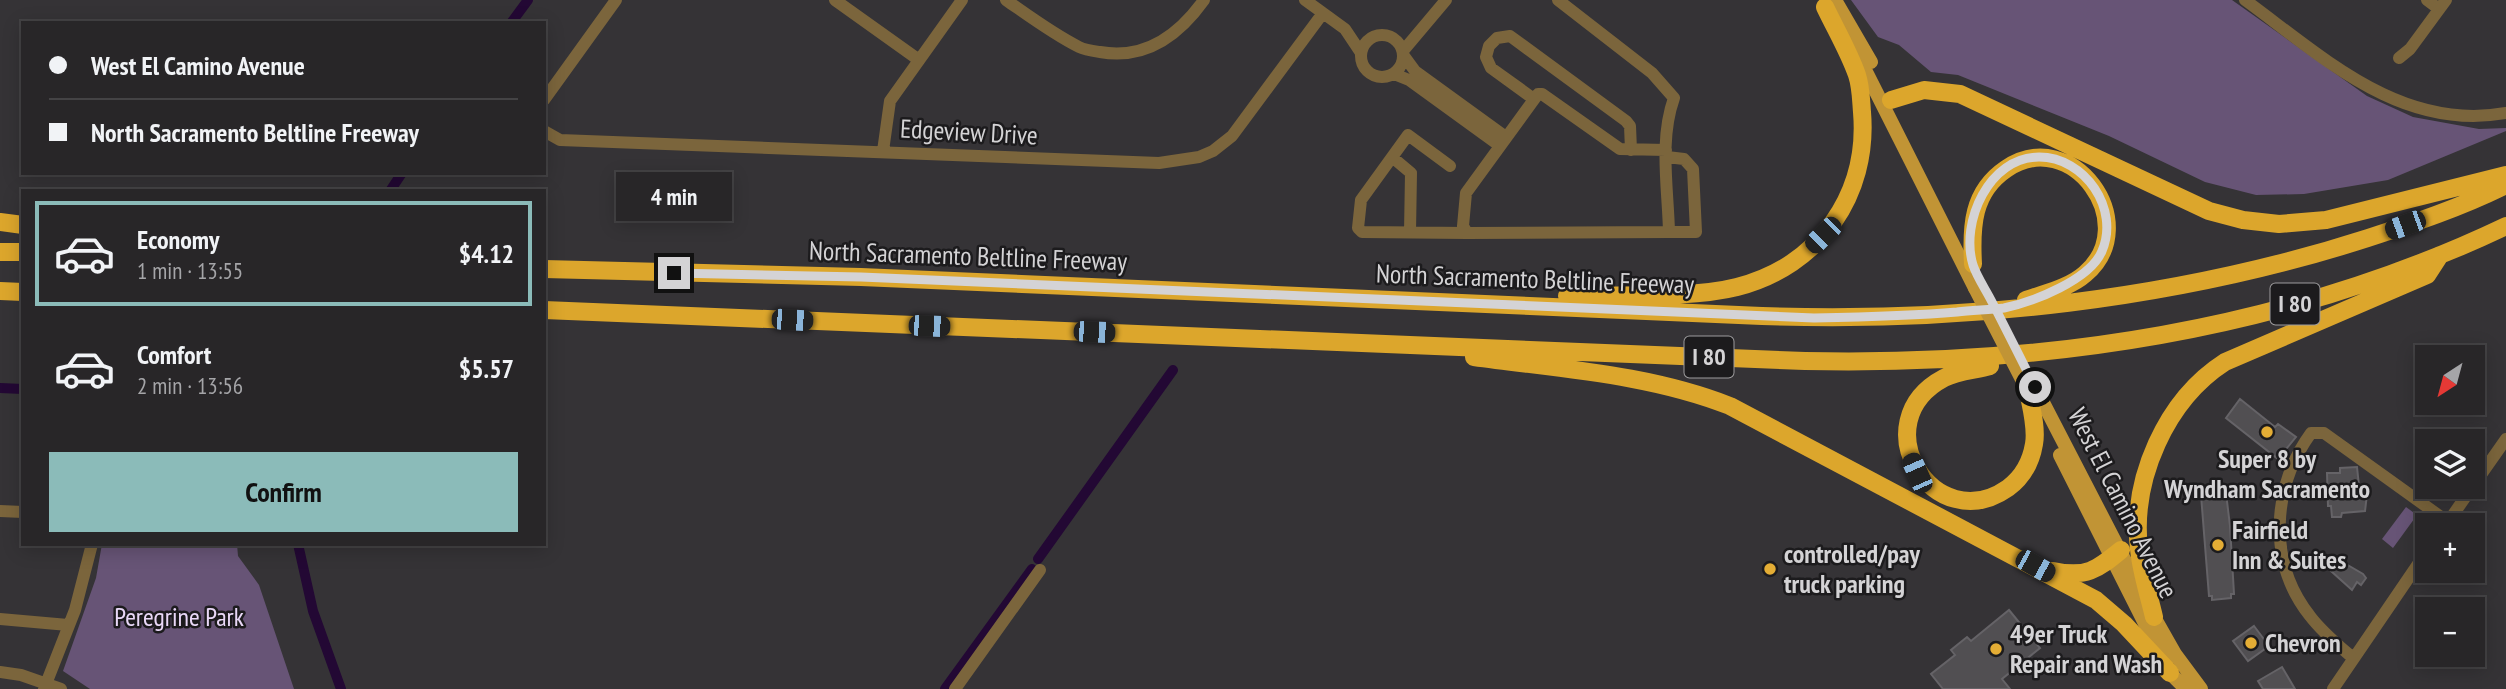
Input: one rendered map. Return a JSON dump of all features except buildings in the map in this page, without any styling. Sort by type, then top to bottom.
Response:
[{"type":"highway","points":[[1409,300],[1710,291],[1757,281],[1789,264],[1831,225],[1852,189],[1862,160],[1863,122],[1857,76],[1827,3]]},
{"type":"highway","points":[[1887,102],[1924,90],[1943,90],[1969,97],[2209,211],[2265,223],[2308,223],[2352,216],[2506,175]]},
{"type":"highway","points":[[1973,264],[1971,230],[1976,208],[1984,191],[2003,171],[2024,160],[2049,158],[2071,166],[2090,182],[2103,204],[2107,225],[2106,240],[2097,261],[2077,280],[2006,307]]},
{"type":"highway","name":"North Sacramento Beltline Freeway","points":[[546,269],[861,277],[1814,318],[1915,315],[2102,299],[2166,289],[2279,264],[2388,232],[2506,185]]},
{"type":"highway","points":[[0,222],[21,225]]},
{"type":"highway","name":"I 80","points":[[546,310],[1867,362],[1925,362],[2048,353],[2146,338],[2244,317],[2344,289],[2440,256],[2506,226]]},
{"type":"highway","points":[[0,251],[21,252]]},
{"type":"highway","points":[[2154,617],[2139,551],[2142,488],[2154,451],[2172,415],[2187,396],[2212,370],[2225,362],[2427,275],[2440,256]]},
{"type":"highway","points":[[0,291],[21,292]]},
{"type":"highway","points":[[0,299],[21,299]]},
{"type":"highway","points":[[1370,343],[1647,381],[1705,396],[1749,415],[2096,600],[2124,624],[2170,673]]},
{"type":"highway","points":[[2032,389],[2035,440],[2030,463],[2017,482],[1998,495],[1976,501],[1954,499],[1943,494],[1933,489],[1917,473],[1908,452],[1906,429],[1913,407],[1927,389],[1946,377],[2048,353]]},
{"type":"highway","points":[[1996,545],[2063,573],[2084,574],[2101,567],[2116,554]]},
{"type":"main road","name":"West El Camino Avenue","points":[[1827,3],[1850,22],[1887,102],[2116,554],[2170,673],[2186,689]]},
{"type":"main road","name":"West El Camino Avenue","points":[[1887,102],[1973,264],[1979,286]]},
{"type":"main road","name":"West El Camino Avenue","points":[[2116,554],[2175,654],[2201,689]]},
{"type":"street","points":[[546,97],[616,0]]},
{"type":"street","points":[[835,0],[919,60]]},
{"type":"street","points":[[883,151],[890,101],[962,0]]},
{"type":"street","points":[[1006,0],[1082,49],[1118,55],[1153,47],[1171,36],[1189,21],[1204,0]]},
{"type":"street","points":[[1305,0],[1345,29],[1361,52]]},
{"type":"street","points":[[1394,74],[1402,63],[1403,53],[1427,20],[1446,0]]},
{"type":"street","points":[[1558,0],[1652,73],[1674,98],[1667,121],[1669,232]]},
{"type":"street","points":[[2245,0],[2354,79],[2392,100],[2454,116],[2506,113]]},
{"type":"street","points":[[2399,58],[2410,49],[2443,5],[2427,0]]},
{"type":"street","name":"Edgeview Drive","points":[[546,133],[560,140],[1152,163],[1184,161],[1213,151],[1232,136],[1323,13]]},
{"type":"street","points":[[1427,20],[1392,37],[1380,34],[1367,40],[1361,52],[1361,60],[1367,72],[1380,78],[1394,74],[1409,80],[1503,141]]},
{"type":"street","points":[[1345,29],[1373,36]]},
{"type":"street","points":[[1534,99],[1491,68],[1486,57],[1489,46],[1497,38],[1510,36],[1626,121],[1630,126],[1631,150]]},
{"type":"street","points":[[1392,37],[1415,71],[1503,141]]},
{"type":"street","points":[[1450,166],[1408,135],[1361,200],[1358,228],[1362,232],[1467,233],[1696,232],[1693,169],[1684,159],[1666,153],[1620,149],[1542,94],[1534,99],[1466,193],[1464,226],[1467,233]]},
{"type":"street","points":[[1392,157],[1411,173],[1410,232]]},
{"type":"street","points":[[2353,658],[2323,631],[2302,605],[2288,577],[2282,551],[2279,526],[2285,487],[2305,442],[2312,433],[2324,433],[2432,513]]},
{"type":"street","points":[[2485,469],[2506,439]]},
{"type":"street","points":[[0,511],[21,512]]},
{"type":"street","points":[[45,686],[75,610],[91,546]]},
{"type":"street","points":[[2333,689],[2415,568]]},
{"type":"street","points":[[955,689],[1040,570]]},
{"type":"street","points":[[0,619],[68,625]]},
{"type":"street","points":[[0,672],[61,689]]},
{"type":"green space","points":[[1851,0],[2232,0],[2367,96],[2413,117],[2479,129],[2506,128],[2506,131],[2388,180],[2304,194],[2256,195],[2205,182],[2109,136],[1958,75],[1931,72],[1899,45],[1878,37]]},
{"type":"green space","points":[[2406,507],[2415,514],[2415,518],[2393,548],[2382,539]]},
{"type":"green space","name":"Peregrine Park","points":[[102,546],[237,546],[238,556],[259,585],[294,689],[90,689],[63,671],[96,578]]},
{"type":"waterway","points":[[512,21],[528,0]]},
{"type":"waterway","points":[[391,189],[401,175]]},
{"type":"waterway","points":[[1038,559],[1173,370]]},
{"type":"waterway","points":[[0,388],[21,389]]},
{"type":"waterway","points":[[298,546],[313,611],[341,689]]},
{"type":"waterway","points":[[945,689],[1032,569]]},
{"type":"place","name":"Super 8 by Wyndham Sacramento","points":[[2267,432]]},
{"type":"place","name":"Fairfield Inn & Suites","points":[[2218,545]]},
{"type":"place","name":"controlled/pay truck parking","points":[[1770,569]]},
{"type":"place","name":"Chevron","points":[[2251,643]]},
{"type":"place","name":"49er Truck Repair and Wash","points":[[1996,649]]},
{"type":"route","points":[[674,273],[861,277],[1814,318],[1915,315],[1983,309],[2006,307],[2077,280],[2092,267],[2106,240],[2107,225],[2103,204],[2098,193],[2082,174],[2071,166],[2049,158],[2024,160],[2003,171],[1993,180],[1979,201],[1971,230],[1973,264],[1994,305],[2004,326],[2035,387]]}]
